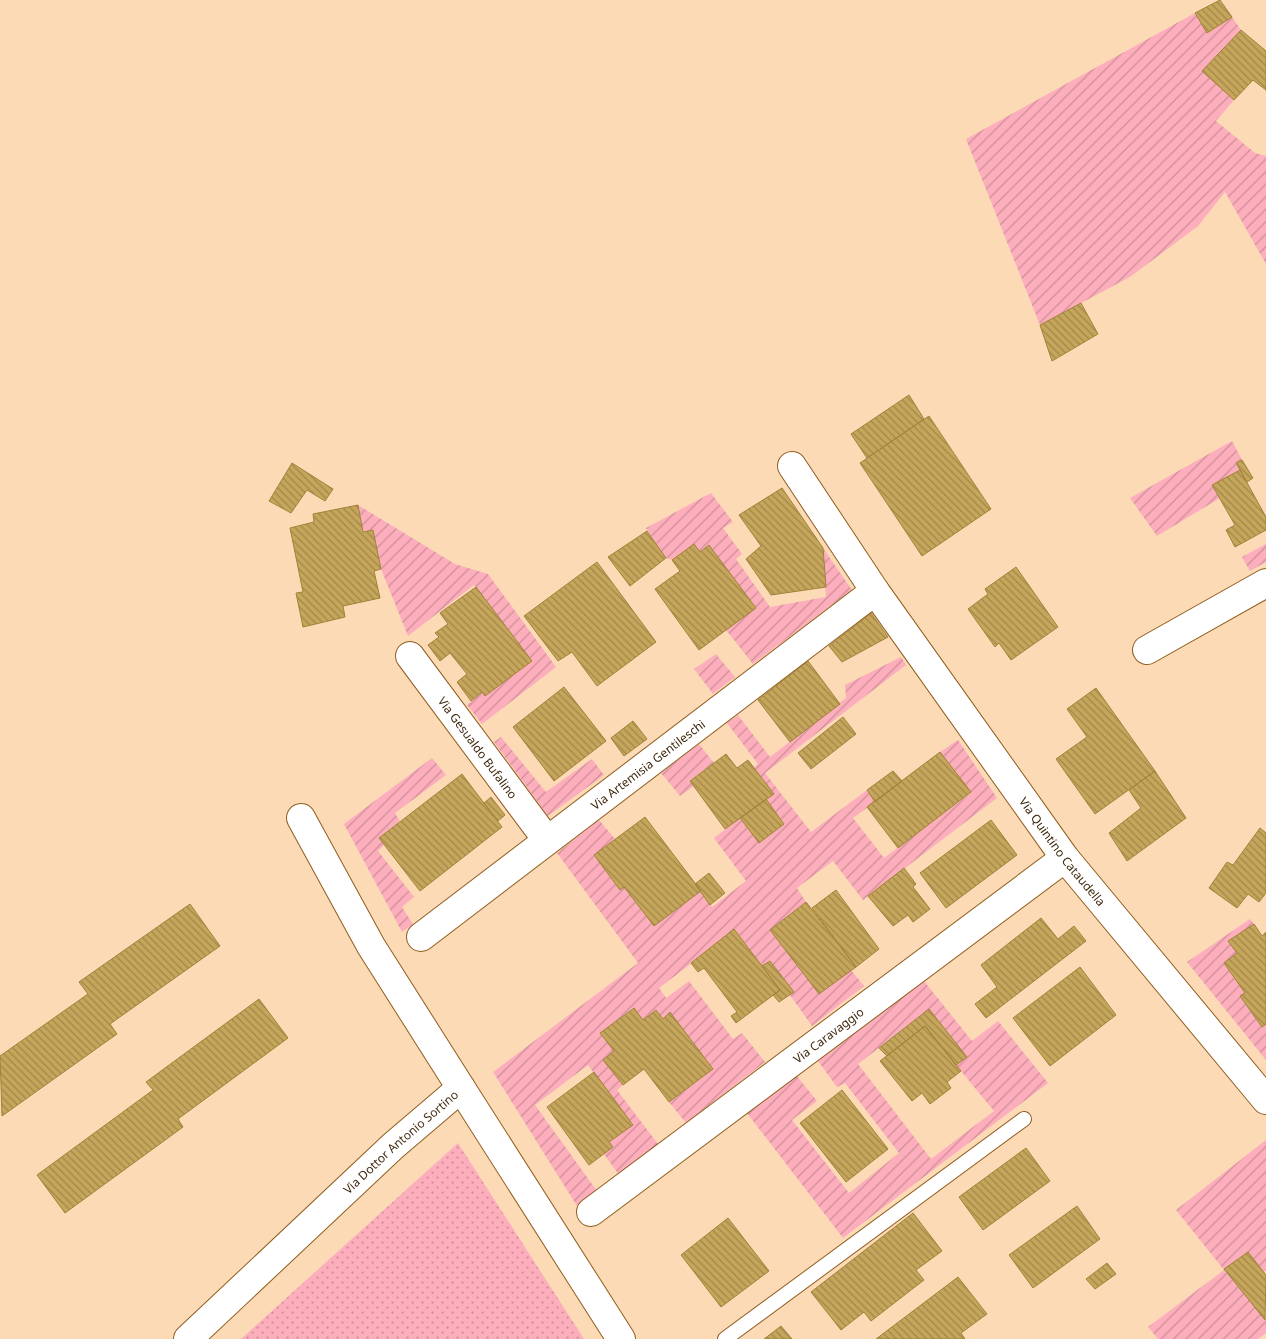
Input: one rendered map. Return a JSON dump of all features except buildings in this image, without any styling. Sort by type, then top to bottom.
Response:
[{"type":"street","name":"Via Quintino Cataudella","points":[[792,466],[876,591],[1065,858],[1262,1087]]},
{"type":"street","points":[[1147,650],[1266,583]]},
{"type":"street","name":"Via Artemisia Gentileschi","points":[[421,937],[876,591]]},
{"type":"street","name":"Via Gesualdo Bufalino","points":[[410,656],[547,840]]},
{"type":"street","points":[[301,818],[371,946],[460,1088]]},
{"type":"street","name":"Via Caravaggio","points":[[591,1212],[1065,858]]},
{"type":"street","name":"Via Dottor Antonio Sortino","points":[[188,1339],[393,1146],[460,1088],[621,1339]]},
{"type":"lane","points":[[725,1339],[1024,1119]]},
{"type":"shaded area","points":[[1195,13],[1207,32],[1232,17],[1241,30],[1202,71],[1234,100],[1216,121],[1255,153],[1266,156],[1266,264],[1225,192],[1198,226],[1130,277],[1040,325],[966,139]]},
{"type":"shaded area","points":[[1232,441],[1242,460],[1236,464],[1240,470],[1213,485],[1220,498],[1157,536],[1130,498]]},
{"type":"shaded area","points":[[711,493],[733,522],[723,528],[742,554],[736,559],[770,607],[826,597],[823,548],[852,590],[753,664],[726,630],[709,546],[700,552],[694,544],[672,560],[666,558],[646,528]]},
{"type":"shaded area","points":[[358,505],[455,564],[488,574],[556,667],[482,724],[467,705],[482,692],[485,696],[531,661],[474,585],[408,636],[381,569],[373,530],[363,532]]},
{"type":"shaded area","points":[[1266,544],[1266,562],[1250,571],[1242,557]]},
{"type":"shaded area","points":[[716,654],[735,677],[713,694],[694,669]]},
{"type":"shaded area","points":[[901,657],[906,665],[765,773],[811,832],[867,790],[875,802],[853,818],[884,858],[971,793],[940,752],[958,740],[997,798],[863,900],[833,861],[797,888],[806,902],[770,930],[851,970],[864,986],[812,1026],[790,995],[794,992],[770,961],[762,966],[735,930],[659,988],[666,998],[689,981],[733,1039],[742,1033],[765,1062],[686,1123],[669,1102],[713,1069],[670,1013],[663,1019],[656,1010],[643,1020],[633,1008],[601,1033],[614,1051],[603,1060],[623,1085],[617,1090],[658,1144],[619,1175],[604,1154],[612,1147],[609,1142],[632,1124],[588,1065],[535,1105],[597,1191],[577,1206],[493,1072],[638,963],[557,853],[599,820],[615,839],[594,856],[620,889],[624,887],[654,926],[701,891],[712,907],[746,881],[714,838],[740,818],[759,843],[784,823],[766,799],[773,794],[754,767],[758,764],[727,723],[738,715],[770,757],[846,698],[845,685]]},
{"type":"shaded area","points":[[501,737],[546,792],[592,759],[604,775],[548,816],[494,742]]},
{"type":"shaded area","points":[[699,744],[714,763],[690,780],[694,786],[680,796],[661,773]]},
{"type":"shaded area","points":[[432,758],[446,775],[395,813],[400,821],[379,838],[384,845],[378,851],[414,897],[402,907],[413,924],[402,932],[344,824]]},
{"type":"shaded area","points":[[1250,919],[1254,924],[1228,941],[1237,953],[1224,963],[1245,993],[1240,996],[1262,1027],[1266,1024],[1266,1060],[1187,962]]},
{"type":"shaded area","points":[[924,981],[972,1041],[998,1021],[1048,1083],[843,1238],[747,1113],[797,1076],[817,1101],[792,1120],[849,1193],[899,1153],[845,1083],[837,1087],[818,1061]],"holes":[[[929,1009],[967,1057],[956,1065],[994,1111],[931,1159],[858,1064]]]},
{"type":"shaded area","points":[[1266,1140],[1266,1271],[1263,1271],[1248,1252],[1224,1270],[1176,1210]]},
{"type":"shaded area","points":[[458,1143],[584,1339],[241,1339]]},
{"type":"shaded area","points":[[1224,1270],[1266,1319],[1266,1333],[1258,1339],[1158,1339],[1148,1327]]}]
